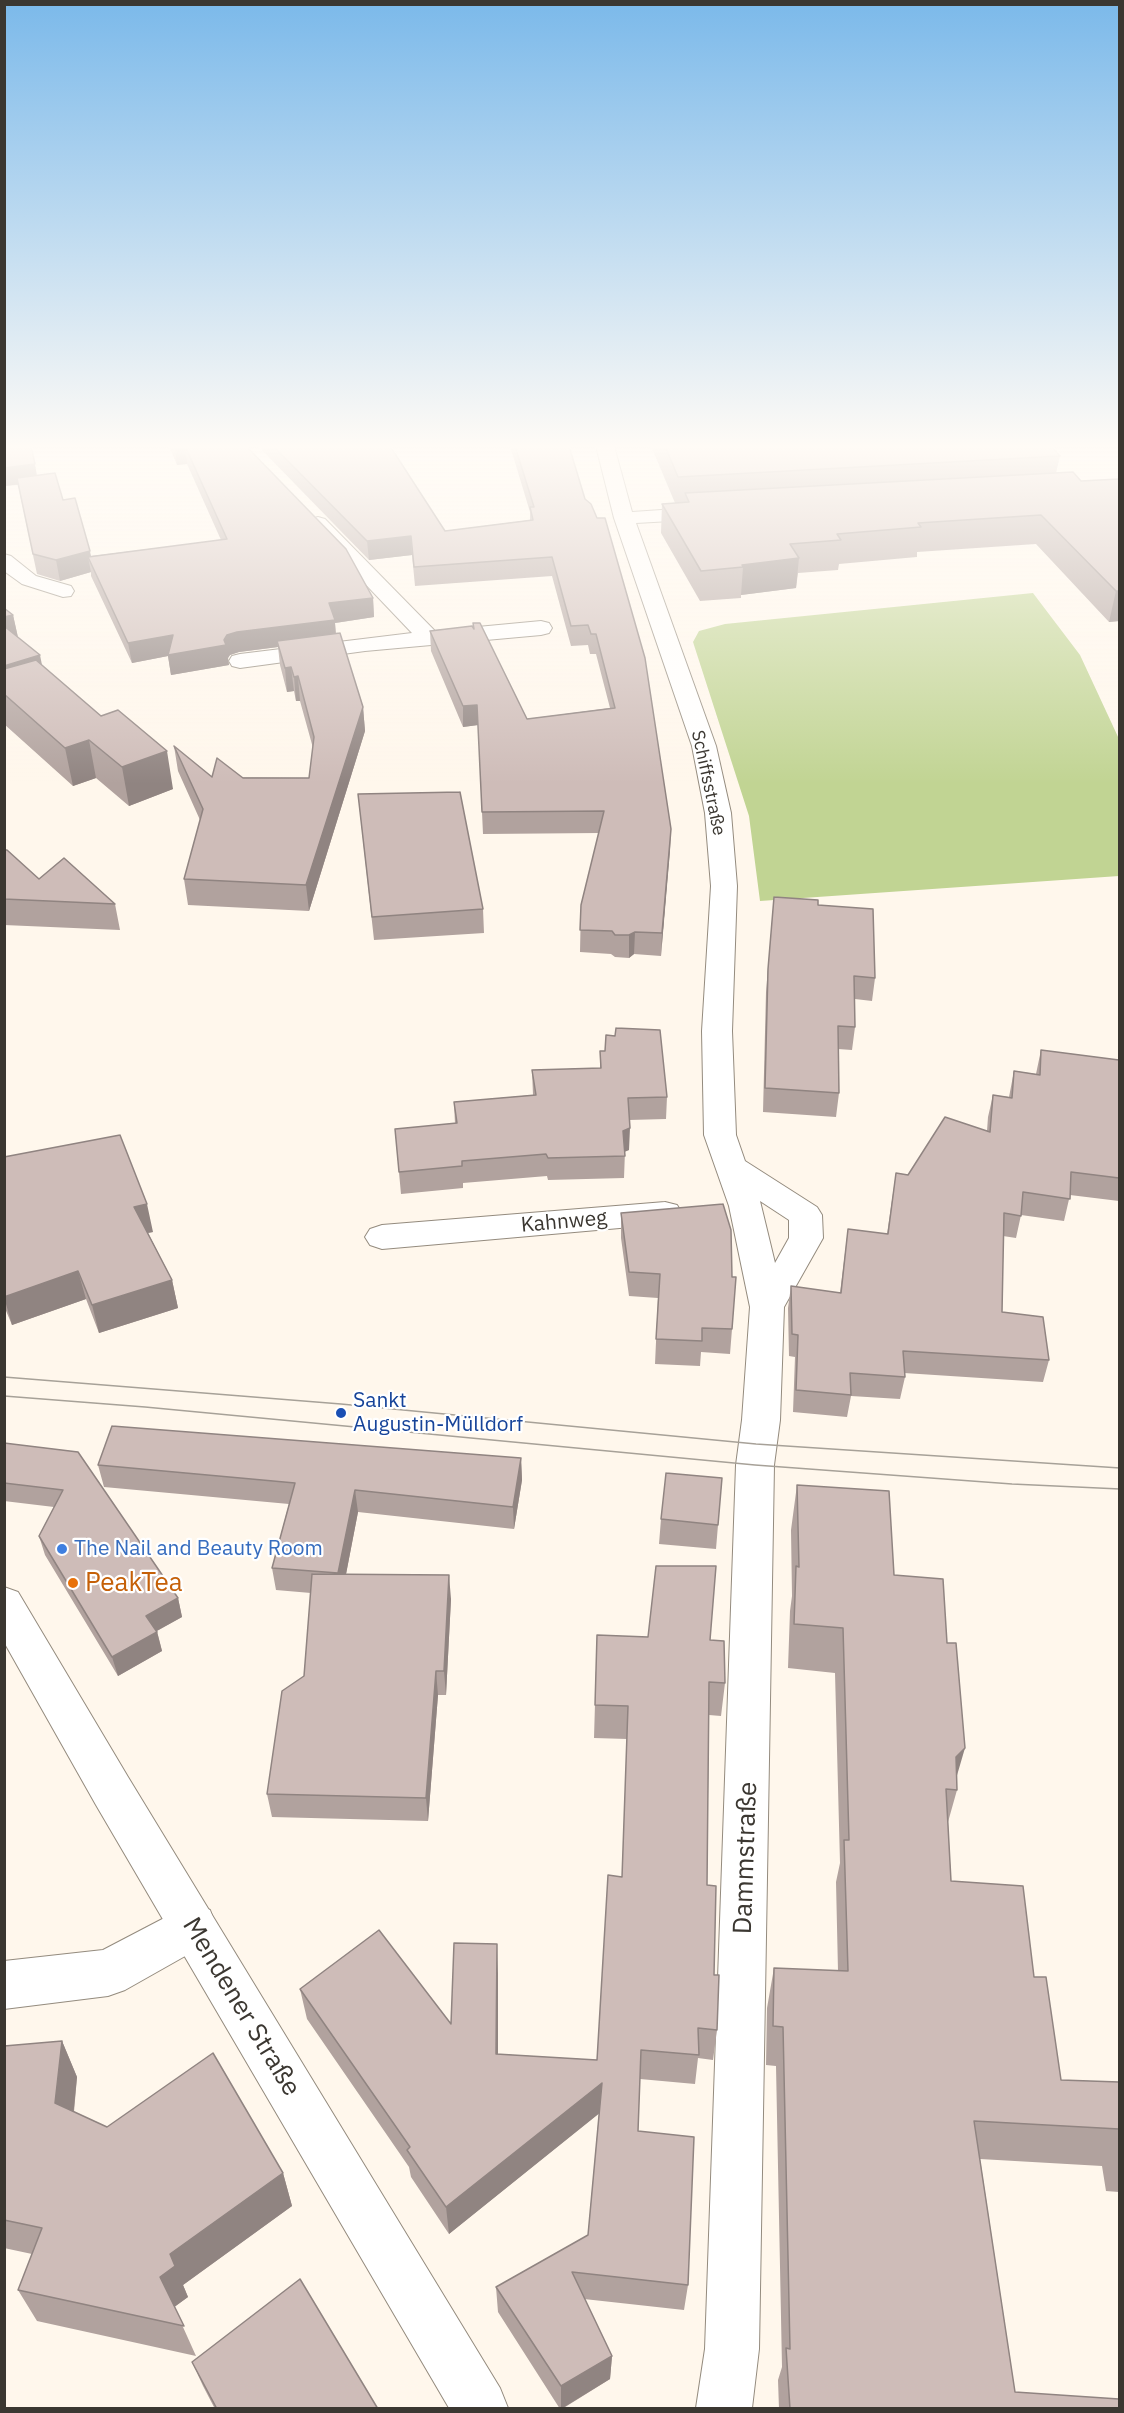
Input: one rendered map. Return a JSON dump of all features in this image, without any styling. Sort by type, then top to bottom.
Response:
[{"type":"street","points":[[352,559],[429,638]]},
{"type":"street","name":"Schiffsstraße","points":[[638,559],[704,746],[718,813],[724,886],[717,1031],[720,1135],[745,1206]]},
{"type":"street","points":[[4,560],[29,580],[63,591]]},
{"type":"street","points":[[240,661],[429,638],[541,628]]},
{"type":"street","name":"Dammstraße","points":[[732,1167],[805,1215],[806,1238],[767,1307]]},
{"type":"street","name":"Dammstraße","points":[[724,2409],[732,2349],[755,1465],[761,1420],[767,1307],[745,1206]]},
{"type":"street","name":"Kahnweg","points":[[382,1237],[745,1206]]},
{"type":"street","name":"Mendener Straße","points":[[4,1604],[480,2409]]},
{"type":"street","points":[[4,1985],[108,1973],[193,1926]]},
{"type":"green space","points":[[1033,593],[1080,655],[1119,739],[1119,876],[760,901],[749,816],[693,642],[699,631],[725,624]]},
{"type":"building","points":[[89,559],[351,559],[373,598],[329,603],[335,620],[237,632],[227,635],[224,640],[226,645],[168,655],[173,635],[128,643]]},
{"type":"building","points":[[413,559],[530,559],[414,567]]},
{"type":"building","points":[[552,559],[617,559],[645,658],[671,829],[662,933],[635,932],[629,935],[615,935],[612,931],[580,930],[581,905],[604,811],[482,812],[477,705],[463,706],[430,631],[472,626],[474,629],[473,623],[480,623],[527,719],[615,708],[596,634],[591,634],[588,625],[571,626]]},
{"type":"building","points":[[694,559],[794,559],[742,565],[743,567],[701,571]]},
{"type":"building","points":[[1084,559],[1119,559],[1119,591],[1116,591]]},
{"type":"building","points":[[4,608],[13,615],[4,617]]},
{"type":"building","points":[[4,626],[40,655],[4,666]]},
{"type":"building","points":[[340,633],[363,707],[306,885],[184,879],[203,809],[174,746],[212,777],[217,758],[243,778],[309,778],[314,737],[298,676],[294,677],[291,667],[285,668],[277,641]]},
{"type":"building","points":[[36,660],[101,716],[118,710],[167,751],[122,767],[89,740],[65,748],[4,694],[4,669]]},
{"type":"building","points":[[460,792],[483,909],[372,917],[358,794]]},
{"type":"building","points":[[4,850],[7,850],[39,879],[64,858],[115,904],[4,899]]},
{"type":"building","points":[[774,897],[818,900],[818,905],[873,909],[875,978],[854,976],[855,1027],[838,1026],[839,1093],[765,1088],[768,969]]},
{"type":"building","points":[[616,1028],[660,1030],[667,1097],[628,1098],[630,1128],[623,1131],[625,1156],[548,1158],[546,1154],[462,1161],[462,1166],[399,1172],[395,1129],[457,1123],[454,1102],[536,1095],[532,1070],[601,1068],[600,1051],[605,1051],[606,1035],[615,1036]]},
{"type":"building","points":[[1041,1050],[1119,1060],[1119,1178],[1071,1172],[1070,1199],[1023,1192],[1021,1216],[1004,1213],[1002,1312],[1043,1317],[1049,1360],[903,1351],[905,1377],[850,1373],[851,1395],[796,1390],[798,1335],[792,1334],[791,1286],[841,1293],[848,1229],[888,1234],[896,1173],[908,1175],[945,1117],[990,1132],[993,1095],[1012,1098],[1014,1071],[1040,1075]]},
{"type":"building","points":[[120,1135],[147,1204],[134,1207],[172,1280],[92,1305],[78,1271],[4,1297],[4,1157]]},
{"type":"building","points":[[723,1204],[731,1230],[732,1277],[736,1277],[732,1329],[702,1328],[702,1341],[656,1339],[660,1274],[629,1272],[621,1213]]},
{"type":"building","points":[[112,1426],[521,1458],[513,1507],[355,1490],[338,1573],[272,1568],[295,1483],[98,1465]]},
{"type":"building","points":[[4,1443],[78,1452],[178,1598],[146,1616],[157,1632],[112,1657],[39,1536],[63,1490],[4,1483]]},
{"type":"building","points":[[666,1473],[722,1478],[718,1525],[661,1519]]},
{"type":"building","points":[[797,1485],[889,1491],[894,1575],[943,1579],[947,1643],[956,1643],[965,1748],[956,1757],[957,1790],[946,1789],[951,1881],[1023,1886],[1034,1977],[1046,1977],[1061,2080],[1119,2082],[1119,2129],[974,2121],[1015,2392],[1119,2399],[1119,2409],[790,2409],[786,2348],[790,2349],[783,2027],[773,2026],[774,1968],[848,1971],[844,1840],[849,1840],[843,1628],[794,1624],[796,1566],[799,1567]]},
{"type":"building","points":[[656,1566],[716,1566],[710,1640],[724,1641],[725,1683],[709,1682],[707,1885],[716,1886],[714,1975],[719,1975],[717,2030],[698,2028],[699,2055],[641,2050],[638,2131],[694,2137],[688,2285],[572,2272],[612,2356],[561,2386],[496,2287],[588,2235],[602,2083],[446,2207],[407,2150],[410,2147],[300,1989],[379,1930],[451,2024],[454,1943],[497,1944],[496,2054],[597,2060],[608,1875],[622,1877],[628,1706],[595,1705],[597,1635],[648,1637]]},
{"type":"building","points":[[312,1574],[449,1575],[444,1671],[436,1671],[426,1798],[267,1794],[282,1691],[304,1676]]},
{"type":"building","points":[[62,2041],[55,2103],[107,2127],[213,2053],[283,2173],[170,2254],[175,2266],[160,2277],[184,2326],[18,2290],[42,2228],[4,2220],[4,2046]]},
{"type":"building","points":[[300,2279],[378,2409],[217,2409],[192,2362]]},
{"type":"tram line","points":[[4,1377],[341,1404],[756,1444],[1120,1468]]},
{"type":"tram line","points":[[4,1396],[145,1407],[755,1465],[1012,1484],[1120,1489]]},
{"type":"place","name":"Sankt Augustin-Mülldorf","points":[[341,1413]]},
{"type":"place","name":"The Nail and Beauty Room","points":[[62,1549]]},
{"type":"place","name":"PeakTea","points":[[73,1583]]}]
